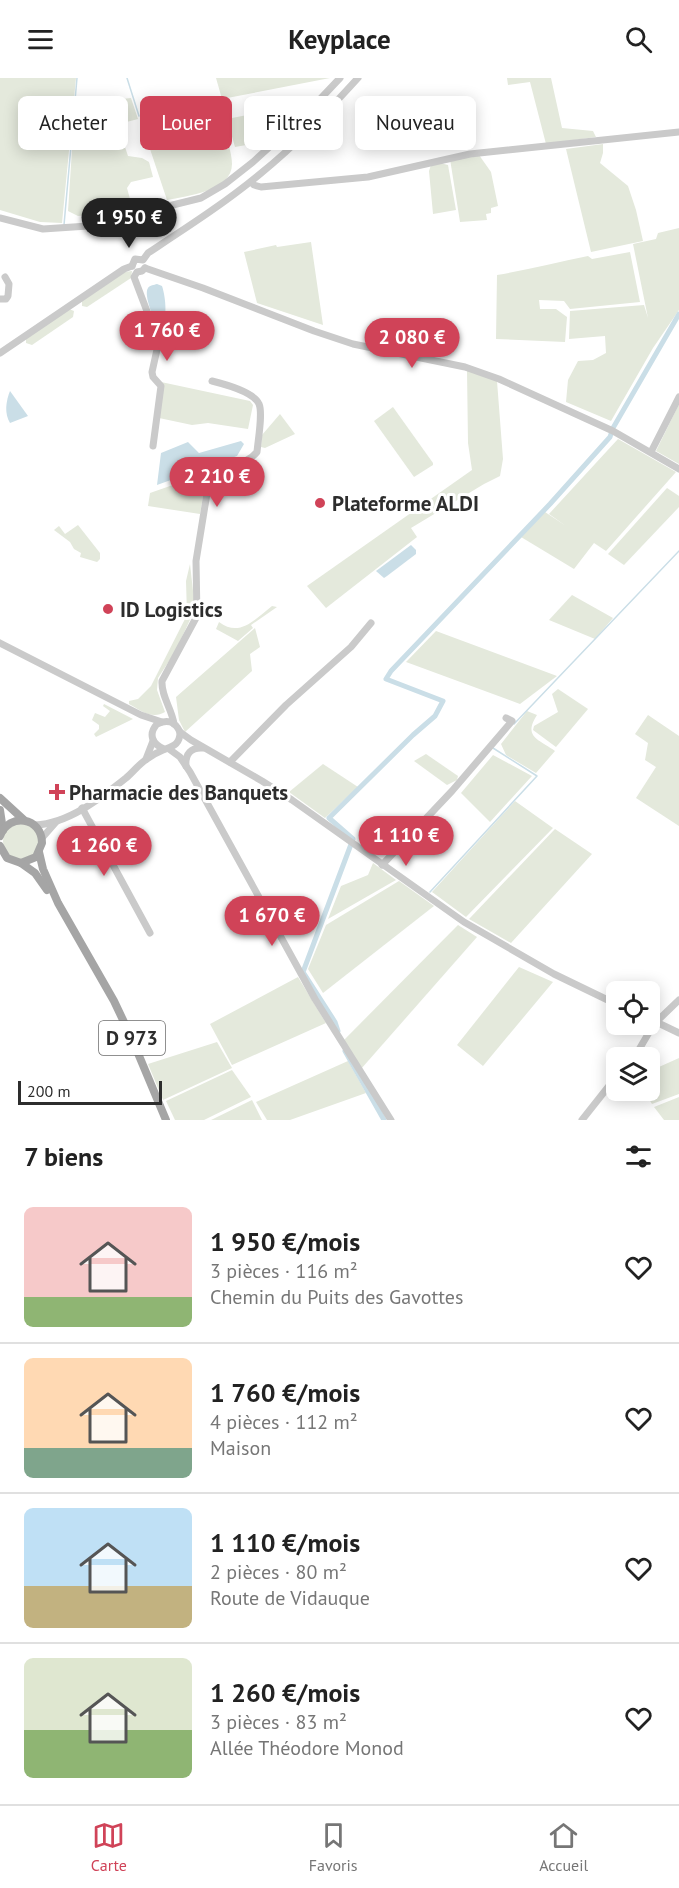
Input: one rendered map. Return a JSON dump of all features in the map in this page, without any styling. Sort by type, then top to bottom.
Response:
[{"type":"main road","points":[[0,798],[25,820],[35,825],[42,838],[39,852],[31,860],[21,863],[4,858],[0,846]]},
{"type":"main road","points":[[1,817],[1,833]]},
{"type":"main road","points":[[1,833],[14,820],[25,820]]},
{"type":"main road","name":"D 973","points":[[39,852],[43,869],[58,903],[114,1001],[132,1039],[164,1118]]},
{"type":"main road","name":"D 973","points":[[21,863],[35,873],[58,903]]},
{"type":"street","points":[[0,218],[43,229],[88,226],[201,198],[225,184],[253,162],[306,114],[340,78]]},
{"type":"street","points":[[143,260],[148,253],[251,182],[308,130],[358,78]]},
{"type":"street","points":[[251,182],[261,187],[368,177],[453,157],[679,132]]},
{"type":"street","points":[[143,260],[135,260],[134,279],[158,345],[152,372],[160,386],[153,446]]},
{"type":"street","points":[[143,260],[145,268]]},
{"type":"street","points":[[0,353],[124,269],[135,269],[142,272],[145,268]]},
{"type":"street","points":[[145,268],[345,341],[465,367],[499,379],[602,425],[679,469]]},
{"type":"street","points":[[0,299],[8,297],[9,284],[5,277]]},
{"type":"street","points":[[212,381],[232,386],[255,398],[259,403],[257,452],[246,461],[213,476],[209,481],[196,561],[197,616],[162,681],[163,692],[170,705],[174,724],[191,740],[292,800],[464,922],[554,974],[606,999]]},
{"type":"street","points":[[651,452],[679,398]]},
{"type":"street","points":[[230,762],[286,705],[351,647],[371,623]]},
{"type":"street","points":[[0,643],[141,715],[174,724]]},
{"type":"street","points":[[146,759],[157,724],[162,721],[170,705]]},
{"type":"street","points":[[141,715],[149,725],[158,746],[180,757]]},
{"type":"street","points":[[382,865],[452,791],[512,721],[506,718]]},
{"type":"street","points":[[180,732],[178,743],[180,757],[315,999],[391,1120]]},
{"type":"street","points":[[35,825],[56,822],[82,808],[112,788],[146,759],[178,743],[191,740]]},
{"type":"street","points":[[186,766],[185,761],[190,751],[197,748],[206,749]]},
{"type":"street","points":[[82,808],[150,933]]},
{"type":"street","points":[[42,838],[56,822]]},
{"type":"street","points":[[660,1017],[679,1000]]},
{"type":"street","points":[[660,1024],[679,1033]]},
{"type":"street","points":[[582,1120],[606,1090]]},
{"type":"shaded area","points":[[0,78],[76,78],[74,96],[18,96],[18,150],[69,150],[62,223],[40,222],[0,210]]},
{"type":"shaded area","points":[[216,78],[330,78],[232,97],[221,96]]},
{"type":"shaded area","points":[[507,78],[551,78],[562,128],[593,131],[596,137],[546,144],[530,82],[508,85]]},
{"type":"shaded area","points":[[128,98],[131,98],[138,119],[128,122]]},
{"type":"shaded area","points":[[244,116],[244,145],[235,147],[232,136],[232,118]]},
{"type":"shaded area","points":[[603,144],[600,163],[628,186],[643,241],[591,252],[566,149]]},
{"type":"shaded area","points":[[72,150],[126,150],[128,156],[142,158],[149,162],[153,177],[131,182],[127,188],[133,210],[78,216],[68,211]]},
{"type":"shaded area","points":[[150,150],[230,150],[232,164],[225,180],[207,191],[167,200]]},
{"type":"shaded area","points":[[479,155],[491,172],[498,206],[491,208],[491,213],[486,214],[487,220],[460,222],[450,159]]},
{"type":"shaded area","points":[[440,163],[448,165],[456,210],[433,214],[429,171],[431,165]]},
{"type":"shaded area","points":[[679,228],[679,310],[653,348],[611,421],[566,402],[568,380],[578,361],[593,360],[606,353],[605,336],[569,339],[570,311],[644,305],[648,318],[633,244],[656,239],[658,233]]},
{"type":"shaded area","points":[[311,242],[323,325],[257,303],[244,252],[276,245],[277,247]]},
{"type":"shaded area","points":[[630,252],[640,302],[570,309],[564,301],[539,300],[540,309],[556,309],[567,317],[565,342],[496,339],[497,275],[588,256],[592,259]]},
{"type":"shaded area","points":[[132,271],[131,278],[87,307],[82,306],[82,301],[125,272]]},
{"type":"shaded area","points":[[69,309],[74,311],[73,317],[32,345],[26,343],[26,339]]},
{"type":"shaded area","points":[[467,370],[497,381],[503,459],[500,476],[411,528],[417,537],[326,608],[307,586],[472,470],[468,443]]},
{"type":"shaded area","points":[[161,382],[250,401],[253,405],[248,429],[208,423],[192,425],[159,418]]},
{"type":"shaded area","points":[[679,404],[679,464],[656,451]]},
{"type":"shaded area","points":[[393,407],[433,463],[414,477],[374,421]]},
{"type":"shaded area","points":[[280,414],[295,434],[265,448],[261,447],[262,435]]},
{"type":"shaded area","points":[[618,439],[676,472],[606,551],[594,543],[574,569],[521,537],[545,512],[566,526],[549,514]]},
{"type":"shaded area","points":[[207,473],[200,514],[148,506],[150,493]]},
{"type":"shaded area","points":[[667,488],[679,496],[679,507],[624,565],[608,554]]},
{"type":"shaded area","points":[[78,525],[100,553],[100,559],[97,562],[80,557],[81,553],[54,530],[59,526],[65,534]]},
{"type":"shaded area","points":[[190,564],[195,609],[175,652],[158,678],[157,690],[165,712],[151,715],[129,704],[129,701],[138,699],[151,686],[187,615],[186,581]]},
{"type":"shaded area","points":[[572,595],[613,618],[595,639],[549,620]]},
{"type":"shaded area","points":[[272,606],[277,607],[251,625],[253,628],[238,641],[216,629],[219,622],[234,628],[247,625]]},
{"type":"shaded area","points":[[255,628],[260,647],[250,654],[252,671],[185,732],[179,720],[176,697]]},
{"type":"shaded area","points":[[436,631],[557,676],[520,704],[406,662]]},
{"type":"shaded area","points":[[558,689],[588,709],[556,747],[533,730],[534,726],[558,712],[552,694]]},
{"type":"shaded area","points":[[104,704],[133,719],[96,737],[94,734],[99,729],[99,725],[92,720],[95,713],[105,717],[110,711],[103,706]]},
{"type":"shaded area","points":[[527,711],[537,715],[532,728],[534,737],[555,751],[536,773],[506,755],[501,744]]},
{"type":"shaded area","points":[[648,715],[679,736],[679,826],[636,798],[656,767],[645,760],[648,743],[635,734]]},
{"type":"shaded area","points":[[426,754],[458,776],[457,780],[447,785],[414,761]]},
{"type":"shaded area","points":[[493,755],[532,776],[490,822],[461,793]]},
{"type":"shaded area","points":[[323,764],[358,787],[325,818],[289,792]]},
{"type":"shaded area","points":[[515,801],[553,828],[466,917],[432,892]]},
{"type":"shaded area","points":[[21,823],[33,829],[39,841],[33,853],[21,859],[9,853],[3,841],[9,829]]},
{"type":"shaded area","points":[[555,829],[592,854],[511,943],[469,919]]},
{"type":"shaded area","points":[[373,863],[396,880],[328,919],[341,886],[368,875]]},
{"type":"shaded area","points":[[399,881],[434,906],[323,993],[308,969],[326,925]]},
{"type":"shaded area","points":[[458,925],[477,937],[361,1069],[344,1040]]},
{"type":"shaded area","points":[[519,967],[553,982],[483,1066],[457,1045]]},
{"type":"shaded area","points":[[298,977],[326,1023],[232,1065],[210,1024]]},
{"type":"shaded area","points":[[217,1042],[232,1068],[163,1100],[148,1064]]},
{"type":"shaded area","points":[[679,1058],[679,1094],[652,1104],[650,1101],[660,1101],[660,1067]]},
{"type":"shaded area","points":[[348,1061],[366,1093],[290,1120],[267,1120],[256,1102]]},
{"type":"shaded area","points":[[232,1070],[251,1097],[204,1120],[175,1120],[166,1101]]},
{"type":"shaded area","points":[[679,1097],[679,1120],[664,1120],[654,1107]]},
{"type":"shaded area","points":[[252,1100],[262,1120],[211,1120]]},
{"type":"water","points":[[157,284],[162,286],[165,303],[164,321],[160,330],[147,297],[148,288]]},
{"type":"water","points":[[10,391],[28,416],[10,423],[6,407]]},
{"type":"water","points":[[241,441],[244,444],[237,456],[157,485],[161,453],[188,442],[199,453]]},
{"type":"water","points":[[411,545],[416,550],[416,554],[387,576],[384,578],[376,571]]},
{"type":"waterway","points":[[64,225],[77,78]]},
{"type":"waterway","points":[[127,78],[139,116]]},
{"type":"waterway","points":[[338,1031],[335,1022],[303,972],[353,839],[329,818],[435,716],[443,701],[386,679],[610,437],[679,314]]},
{"type":"waterway","points":[[514,724],[679,551]]},
{"type":"waterway","points":[[430,892],[537,776],[493,748]]},
{"type":"waterway","points":[[345,1051],[384,1120]]},
{"type":"place","name":"Plateforme ALDI","points":[[320,503]]},
{"type":"place","name":"ID Logistics","points":[[108,609]]},
{"type":"place","name":"Pharmacie des Banquets","points":[[57,792]]}]
